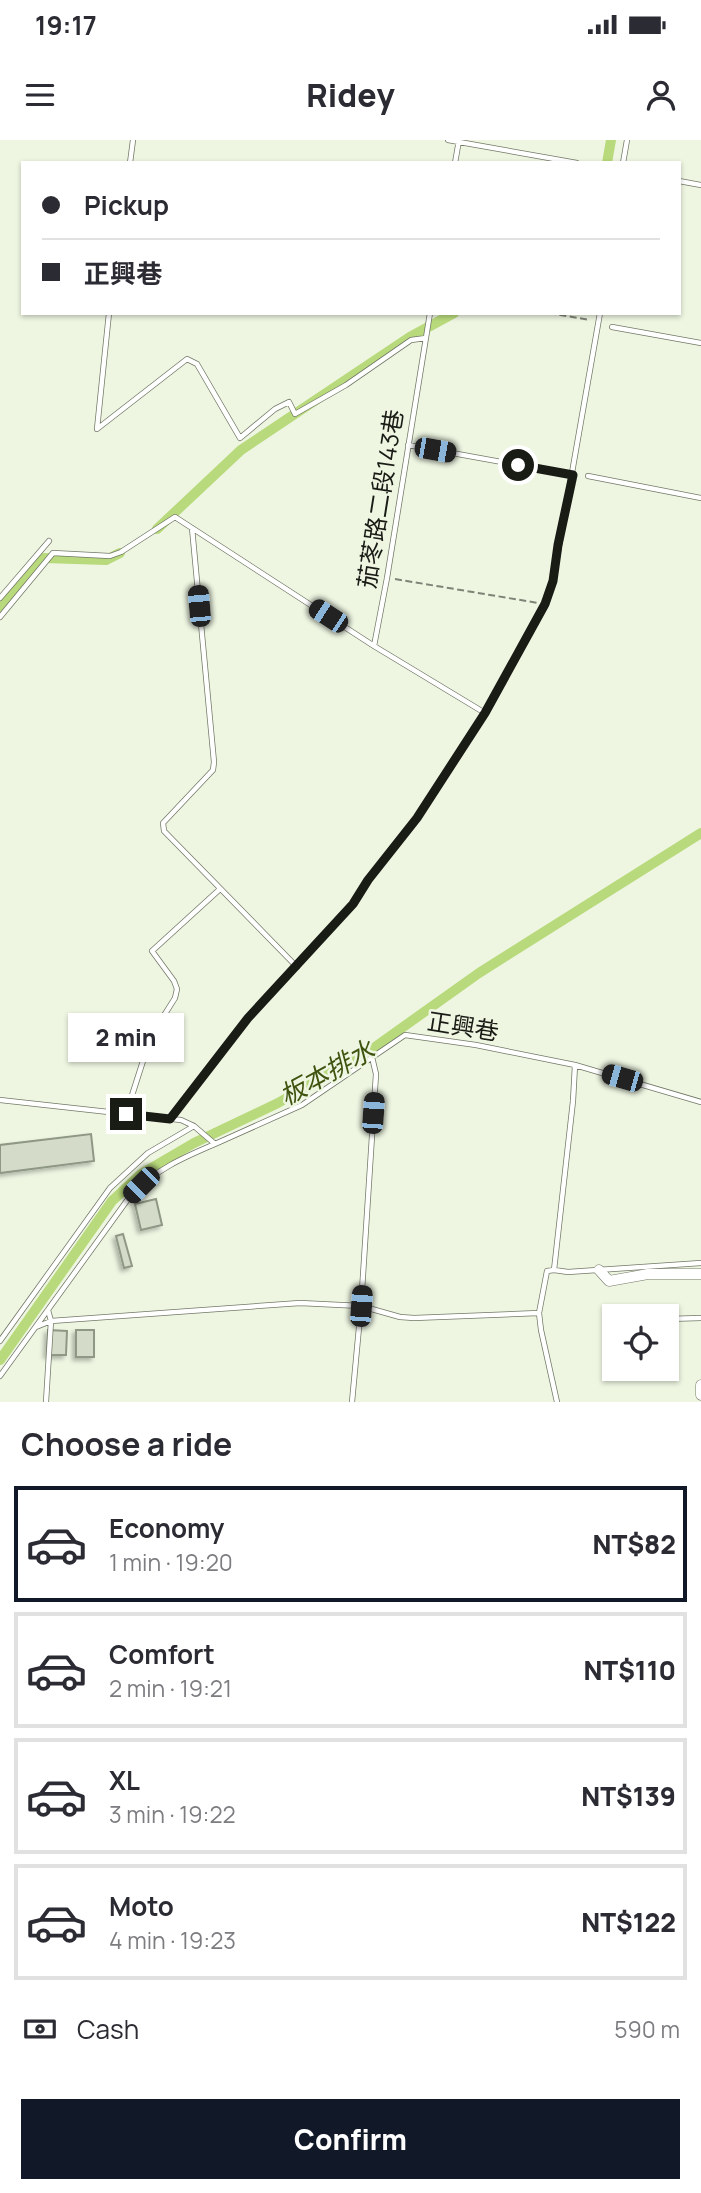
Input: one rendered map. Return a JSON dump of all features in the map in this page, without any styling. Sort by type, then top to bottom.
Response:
[{"type":"street","points":[[598,1270],[609,1281],[648,1274],[701,1274]]},
{"type":"street","points":[[701,1385],[701,1395]]},
{"type":"lane","points":[[130,161],[133,140]]},
{"type":"lane","points":[[448,140],[566,161]]},
{"type":"lane","points":[[623,161],[627,140]]},
{"type":"lane","points":[[455,161],[459,141]]},
{"type":"lane","points":[[681,181],[701,185]]},
{"type":"lane","points":[[109,315],[97,429],[187,359],[197,364],[240,438],[275,409],[289,402],[295,414],[345,385],[411,340],[426,338]]},
{"type":"lane","name":"茄苳路二段143巷","points":[[374,646],[430,315]]},
{"type":"lane","points":[[170,1119],[248,1018],[298,967],[353,904],[368,880],[417,818],[485,713],[545,604],[553,581],[600,315]]},
{"type":"lane","points":[[612,327],[701,343]]},
{"type":"lane","points":[[408,445],[573,475]]},
{"type":"lane","points":[[588,476],[701,498]]},
{"type":"lane","points":[[0,617],[53,553],[110,556],[121,552],[175,517],[374,646],[485,713]]},
{"type":"lane","points":[[192,528],[214,762],[213,770],[163,823],[164,831],[298,967]]},
{"type":"lane","points":[[0,598],[49,541]]},
{"type":"lane","points":[[126,1114],[151,1036],[175,998],[177,989],[152,951],[220,889]]},
{"type":"lane","name":"正興巷","points":[[0,1376],[121,1207],[141,1185],[172,1163],[213,1142],[302,1105],[405,1035],[476,1045],[575,1065],[701,1102]]},
{"type":"lane","points":[[352,1402],[376,1074],[372,1057]]},
{"type":"lane","points":[[554,1270],[575,1065]]},
{"type":"lane","points":[[0,1100],[170,1119],[194,1126],[213,1142]]},
{"type":"lane","points":[[0,1340],[110,1188],[139,1160],[194,1126]]},
{"type":"lane","points":[[556,1402],[539,1313],[547,1271],[701,1263]]},
{"type":"lane","points":[[36,1327],[51,1321],[300,1303],[361,1306],[400,1317],[414,1318],[539,1313]]},
{"type":"lane","points":[[46,1402],[51,1321],[48,1310]]},
{"type":"lane","points":[[679,1319],[701,1318]]},
{"type":"path","points":[[560,315],[598,322]]},
{"type":"path","points":[[387,578],[545,604]]},
{"type":"building","points":[[91,1134],[94,1161],[0,1173],[0,1145]]},
{"type":"building","points":[[156,1199],[162,1225],[141,1230],[135,1204]]},
{"type":"building","points":[[123,1234],[132,1266],[124,1268],[116,1236]]},
{"type":"building","points":[[48,1330],[67,1331],[66,1355],[47,1355]]},
{"type":"building","points":[[76,1330],[94,1330],[94,1357],[76,1357]]},
{"type":"waterway","points":[[607,161],[611,140]]},
{"type":"waterway","points":[[157,529],[241,450],[410,337],[450,315]]},
{"type":"waterway","points":[[0,607],[43,558],[106,560],[120,553]]},
{"type":"waterway","name":"板本排水","points":[[0,1360],[112,1201],[141,1174],[194,1143],[278,1103],[375,1047],[479,973],[701,833]]},
{"type":"route","points":[[126,1114],[170,1119],[248,1018],[298,967],[353,904],[368,880],[417,818],[485,713],[545,604],[553,581],[573,475],[518,465]]}]
